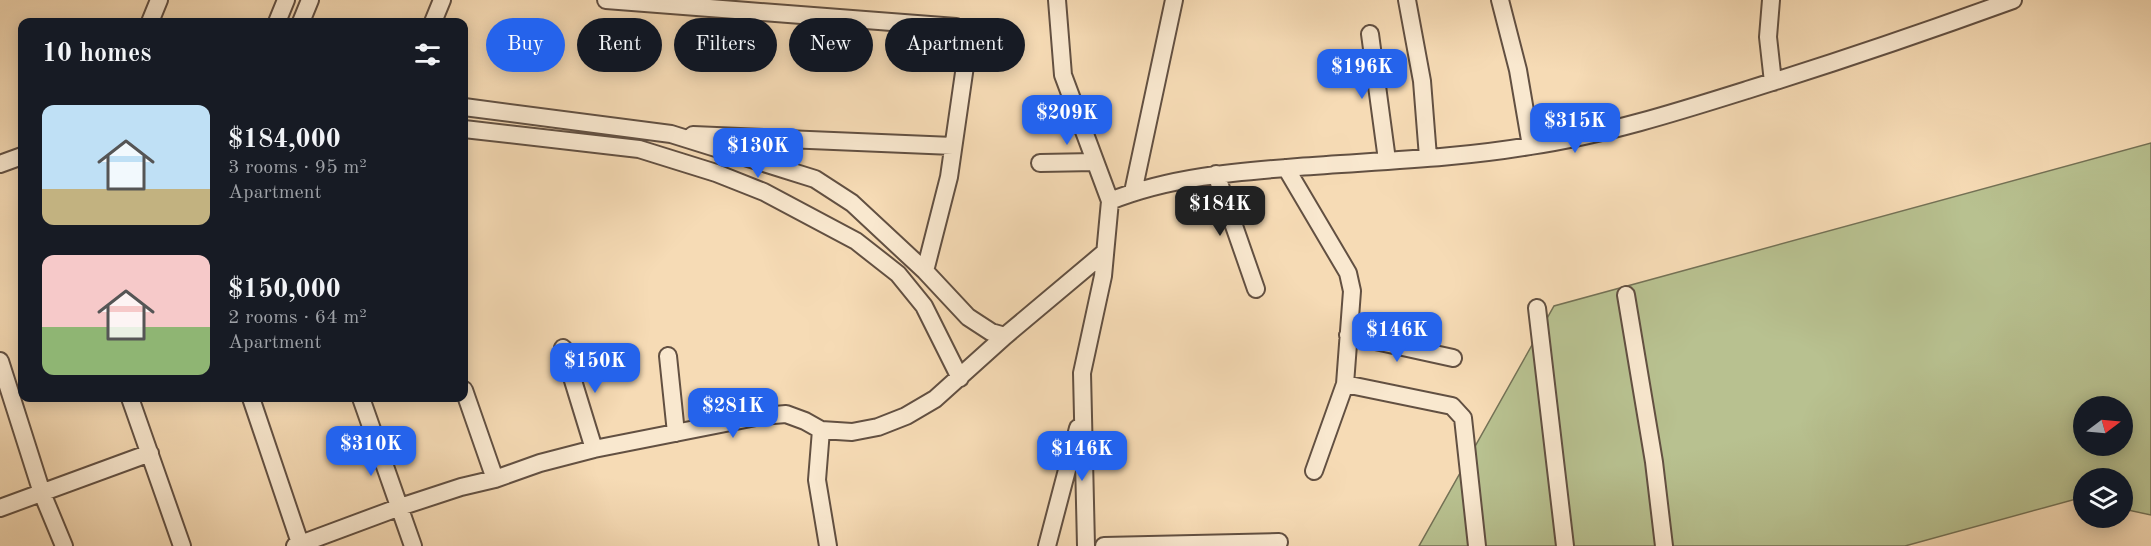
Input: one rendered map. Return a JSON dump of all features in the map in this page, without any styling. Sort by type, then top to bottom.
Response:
[{"type":"street","points":[[279,18],[286,0]]},
{"type":"street","points":[[303,18],[310,0]]},
{"type":"street","points":[[435,18],[442,0]]},
{"type":"street","points":[[606,0],[956,27],[964,32],[968,45],[949,177],[926,271]]},
{"type":"street","points":[[1057,0],[1063,75],[1110,201],[1103,276],[1082,372],[1086,546]]},
{"type":"street","points":[[1133,192],[1174,0]]},
{"type":"street","points":[[1407,0],[1422,81],[1428,157]]},
{"type":"street","points":[[1500,0],[1518,70],[1531,146]]},
{"type":"street","points":[[1772,0],[1768,37],[1773,82]]},
{"type":"street","points":[[1110,201],[1133,192],[1216,174],[1428,157],[1531,146],[1596,132],[1691,108],[1878,49],[2013,0]]},
{"type":"street","points":[[151,18],[156,1]]},
{"type":"street","points":[[1370,34],[1387,160]]},
{"type":"street","points":[[468,108],[671,134],[953,146]]},
{"type":"street","points":[[468,129],[639,149],[716,173],[764,192],[856,241],[898,274],[924,306],[960,378]]},
{"type":"street","points":[[671,134],[815,179],[852,203],[926,271],[968,317],[991,332],[1005,336]]},
{"type":"street","points":[[0,164],[18,157]]},
{"type":"street","points":[[1040,163],[1095,162]]},
{"type":"street","points":[[1286,168],[1348,273],[1352,291],[1345,384],[1314,471]]},
{"type":"street","points":[[1216,174],[1256,289]]},
{"type":"street","points":[[252,402],[299,545],[461,487],[594,449],[761,416],[786,414],[821,430],[852,432],[878,427],[906,416],[935,399],[1005,336],[1105,252]]},
{"type":"street","points":[[1626,295],[1654,462],[1664,546]]},
{"type":"street","points":[[1537,308],[1565,546]]},
{"type":"street","points":[[1348,335],[1453,358]]},
{"type":"street","points":[[563,348],[594,449]]},
{"type":"street","points":[[668,356],[676,434]]},
{"type":"street","points":[[0,361],[42,493],[64,546]]},
{"type":"street","points":[[1345,384],[1452,406],[1463,418],[1477,546]]},
{"type":"street","points":[[468,401],[495,479]]},
{"type":"street","points":[[131,402],[182,546]]},
{"type":"street","points":[[362,402],[413,546]]},
{"type":"street","points":[[1047,546],[1083,409]]},
{"type":"street","points":[[821,430],[816,480],[828,546]]},
{"type":"street","points":[[0,508],[150,453]]},
{"type":"street","points":[[1104,546],[1279,542]]},
{"type":"green space","points":[[2151,143],[2151,515],[2133,511],[2133,468],[2073,468],[2073,500],[1905,546],[1419,546],[1554,306]]}]
